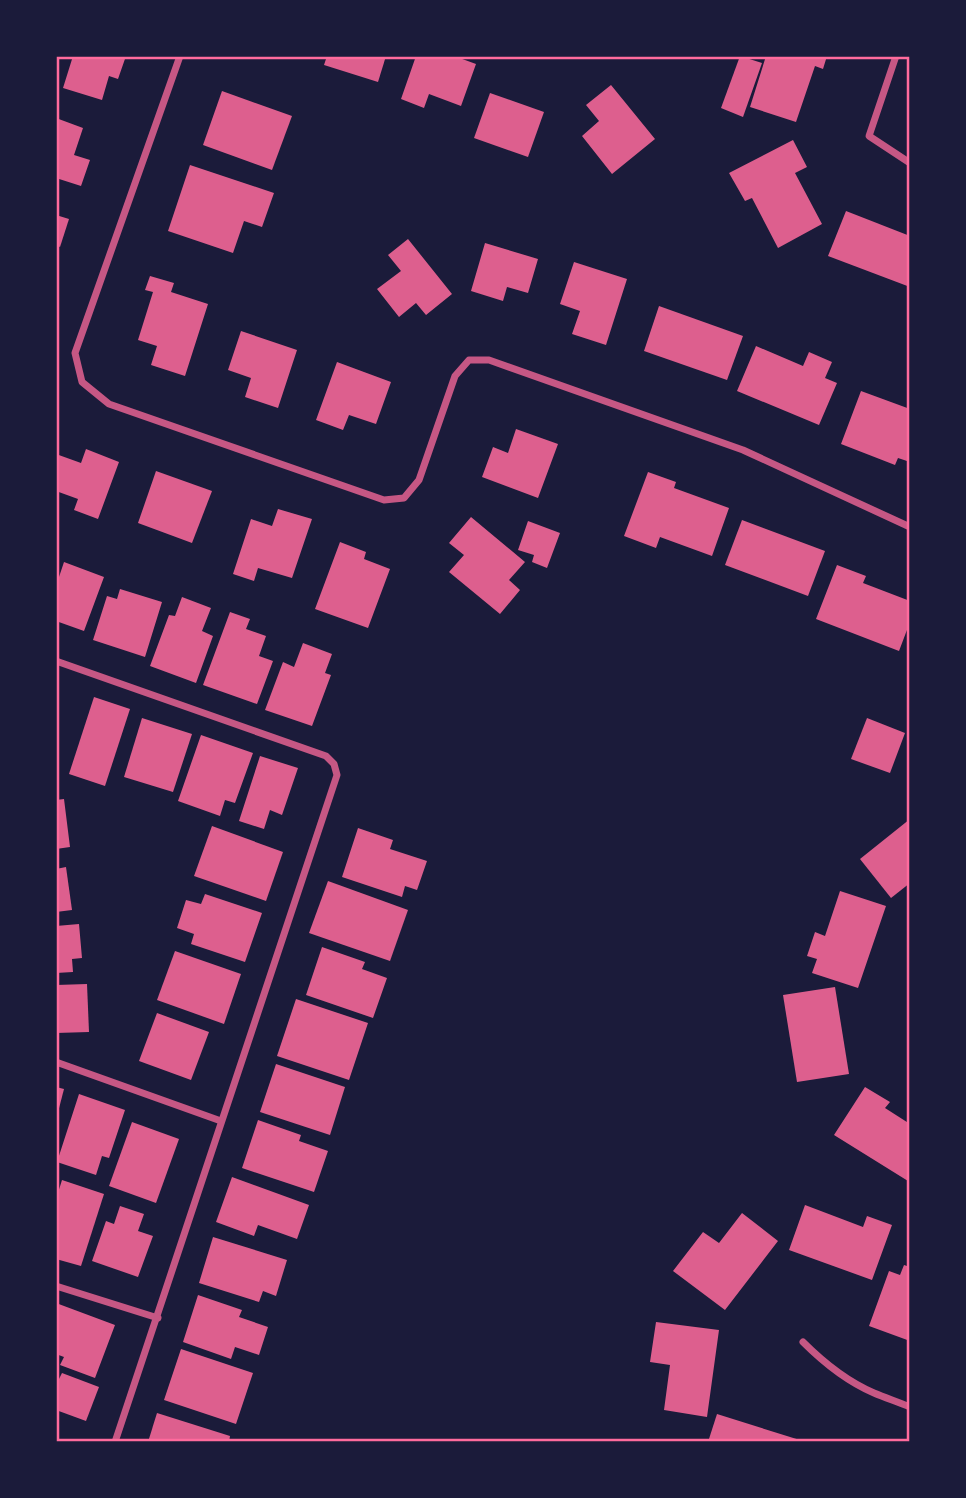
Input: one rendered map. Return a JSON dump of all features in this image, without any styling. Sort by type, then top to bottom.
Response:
[{"type":"street","points":[[180,56],[75,353],[82,382],[109,404],[384,499],[404,498],[419,480],[455,376],[469,360],[489,360],[743,450],[910,527]]},
{"type":"street","points":[[896,56],[869,136],[910,163]]},
{"type":"street","points":[[56,661],[326,756],[334,764],[337,775],[115,1442]]},
{"type":"street","points":[[56,1062],[220,1121]]},
{"type":"street","points":[[56,1286],[158,1318]]},
{"type":"street","points":[[803,1342],[848,1380],[910,1407]]},
{"type":"building","points":[[73,56],[126,56],[118,79],[109,76],[102,100],[63,88]]},
{"type":"building","points":[[327,56],[386,56],[378,82],[324,65]]},
{"type":"building","points":[[416,56],[454,56],[476,64],[461,106],[429,94],[424,108],[401,99]]},
{"type":"building","points":[[740,56],[762,63],[743,117],[721,108]]},
{"type":"building","points":[[766,56],[827,56],[823,69],[815,66],[796,122],[750,107]]},
{"type":"building","points":[[611,85],[655,139],[612,174],[582,136],[599,121],[586,105]]},
{"type":"building","points":[[222,91],[292,116],[272,170],[203,145]]},
{"type":"building","points":[[490,93],[544,112],[528,157],[474,138]]},
{"type":"building","points":[[56,118],[83,128],[74,155],[90,160],[81,186],[56,178]]},
{"type":"building","points":[[793,140],[807,167],[795,173],[822,224],[778,248],[752,198],[745,201],[729,173]]},
{"type":"building","points":[[190,165],[274,193],[262,227],[244,221],[233,253],[168,231]]},
{"type":"building","points":[[846,211],[910,236],[910,287],[828,256]]},
{"type":"building","points":[[56,215],[69,219],[60,247],[56,245]]},
{"type":"building","points":[[408,239],[452,294],[426,315],[416,303],[399,317],[377,289],[401,271],[388,255]]},
{"type":"building","points":[[485,243],[538,259],[528,293],[507,287],[503,301],[471,291]]},
{"type":"building","points":[[574,262],[627,279],[606,345],[572,334],[580,311],[560,304]]},
{"type":"building","points":[[150,276],[174,283],[171,292],[208,304],[185,376],[151,365],[157,346],[138,340],[153,292],[145,290]]},
{"type":"building","points":[[659,306],[743,336],[727,380],[644,351]]},
{"type":"building","points":[[241,331],[297,350],[278,408],[245,397],[251,378],[228,370]]},
{"type":"building","points":[[756,346],[803,366],[809,352],[832,362],[825,378],[837,383],[819,425],[737,391]]},
{"type":"building","points":[[337,362],[391,382],[376,424],[349,415],[343,430],[316,420]]},
{"type":"building","points":[[861,391],[910,409],[910,462],[898,458],[895,465],[841,444]]},
{"type":"building","points":[[516,429],[558,444],[538,498],[482,477],[493,447],[508,453]]},
{"type":"building","points":[[86,449],[119,462],[98,519],[74,510],[78,499],[56,491],[56,454],[81,463]]},
{"type":"building","points":[[156,471],[212,491],[192,543],[138,523]]},
{"type":"building","points":[[648,472],[676,482],[674,488],[729,508],[712,556],[660,537],[656,548],[624,536]]},
{"type":"building","points":[[278,509],[312,519],[292,578],[258,568],[254,581],[233,574],[251,519],[272,526]]},
{"type":"building","points":[[471,517],[525,562],[509,580],[520,590],[500,614],[449,572],[464,555],[449,543]]},
{"type":"building","points":[[742,520],[825,551],[808,596],[725,565]]},
{"type":"building","points":[[528,521],[560,533],[547,568],[532,562],[534,555],[518,550]]},
{"type":"building","points":[[340,542],[366,552],[364,559],[390,569],[368,628],[315,609]]},
{"type":"building","points":[[64,562],[104,577],[84,631],[56,621],[56,579],[58,580]]},
{"type":"building","points":[[837,565],[866,576],[863,583],[910,601],[910,622],[899,651],[816,619]]},
{"type":"building","points":[[120,589],[162,602],[145,657],[93,640],[107,596],[117,599]]},
{"type":"building","points":[[182,597],[211,608],[202,631],[213,636],[196,683],[150,666],[169,615],[175,616]]},
{"type":"building","points":[[230,612],[250,619],[246,629],[266,636],[259,656],[273,661],[257,704],[203,685]]},
{"type":"building","points":[[303,643],[332,654],[325,673],[331,675],[312,726],[265,710],[283,662],[294,667]]},
{"type":"building","points":[[94,697],[130,709],[105,786],[69,774]]},
{"type":"building","points":[[142,718],[192,734],[173,792],[124,777]]},
{"type":"building","points":[[867,718],[905,733],[890,773],[851,759]]},
{"type":"building","points":[[201,735],[253,753],[235,803],[225,800],[220,816],[178,801]]},
{"type":"building","points":[[260,756],[298,768],[282,815],[270,810],[264,829],[239,821]]},
{"type":"building","points":[[64,799],[70,847],[56,849],[56,800]]},
{"type":"building","points":[[910,819],[910,883],[891,898],[860,859]]},
{"type":"building","points":[[212,826],[283,852],[266,901],[194,876]]},
{"type":"building","points":[[358,828],[393,840],[390,849],[427,861],[417,890],[405,886],[402,897],[342,877]]},
{"type":"building","points":[[66,867],[72,910],[56,912],[56,869]]},
{"type":"building","points":[[328,881],[408,910],[390,961],[309,933]]},
{"type":"building","points":[[840,891],[886,906],[858,988],[812,973],[817,959],[807,956],[815,932],[825,936]]},
{"type":"building","points":[[205,894],[262,913],[245,962],[191,944],[194,934],[177,928],[186,900],[201,904]]},
{"type":"building","points":[[79,924],[82,958],[72,959],[73,972],[56,973],[56,926]]},
{"type":"building","points":[[322,947],[365,962],[362,969],[387,978],[373,1018],[306,995]]},
{"type":"building","points":[[175,951],[241,974],[224,1024],[157,1000]]},
{"type":"building","points":[[87,984],[89,1032],[56,1033],[56,985]]},
{"type":"building","points":[[835,987],[849,1074],[797,1082],[783,995]]},
{"type":"building","points":[[296,999],[368,1023],[349,1080],[277,1056]]},
{"type":"building","points":[[157,1013],[209,1032],[191,1080],[139,1061]]},
{"type":"building","points":[[276,1064],[345,1087],[330,1135],[260,1112]]},
{"type":"building","points":[[56,1087],[64,1089],[57,1116],[56,1116]]},
{"type":"building","points":[[865,1087],[890,1102],[885,1108],[910,1124],[908,1181],[834,1135]]},
{"type":"building","points":[[79,1094],[125,1110],[109,1158],[102,1156],[96,1175],[57,1162]]},
{"type":"building","points":[[258,1120],[301,1135],[299,1141],[328,1151],[314,1192],[242,1168]]},
{"type":"building","points":[[132,1122],[179,1139],[156,1203],[109,1186]]},
{"type":"building","points":[[232,1177],[309,1205],[297,1239],[258,1225],[254,1236],[216,1222]]},
{"type":"building","points":[[62,1180],[104,1194],[81,1266],[56,1259],[56,1199]]},
{"type":"building","points":[[805,1205],[863,1227],[867,1216],[892,1225],[872,1280],[789,1250]]},
{"type":"building","points":[[120,1206],[144,1214],[138,1231],[153,1236],[138,1277],[92,1261],[106,1221],[114,1224]]},
{"type":"building","points":[[742,1213],[778,1241],[725,1310],[673,1271],[703,1232],[719,1243]]},
{"type":"building","points":[[213,1237],[287,1260],[276,1296],[263,1291],[259,1302],[199,1283]]},
{"type":"building","points":[[904,1265],[910,1267],[910,1341],[869,1326],[889,1271],[900,1275]]},
{"type":"building","points":[[198,1295],[242,1310],[239,1317],[268,1327],[259,1355],[235,1347],[231,1359],[183,1342]]},
{"type":"building","points":[[56,1303],[115,1325],[95,1378],[60,1365],[64,1357],[56,1354]]},
{"type":"building","points":[[656,1322],[719,1330],[707,1417],[664,1410],[670,1365],[650,1362]]},
{"type":"building","points":[[181,1349],[253,1373],[236,1424],[164,1400]]},
{"type":"building","points":[[62,1373],[99,1387],[86,1421],[56,1410],[56,1385]]},
{"type":"building","points":[[157,1413],[230,1436],[229,1442],[148,1442]]},
{"type":"building","points":[[717,1414],[803,1441],[803,1442],[708,1442]]}]
